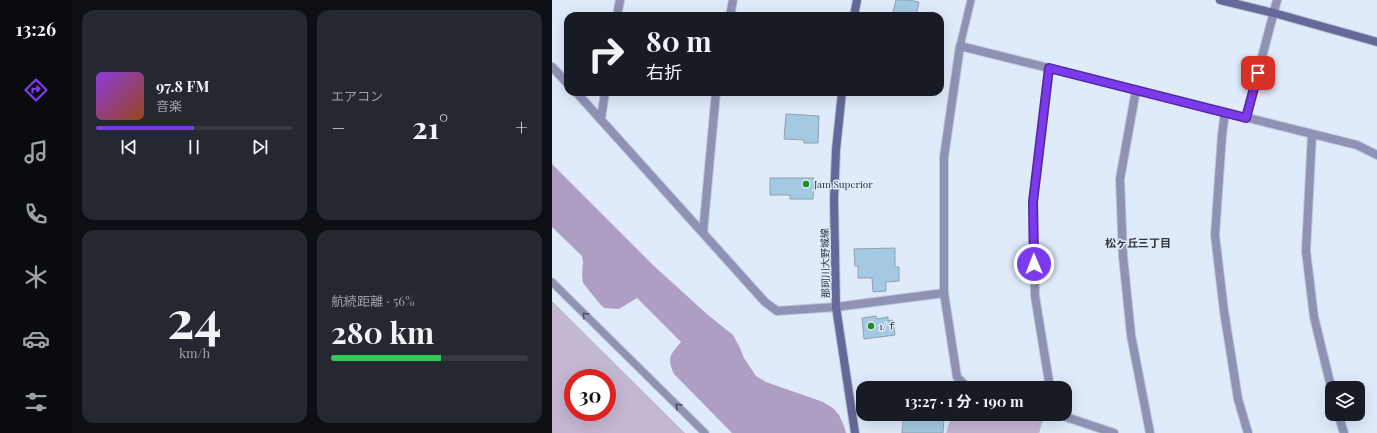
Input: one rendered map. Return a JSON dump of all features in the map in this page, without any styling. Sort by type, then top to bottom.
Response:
[{"type":"main road","points":[[855,12],[857,0]]},
{"type":"main road","points":[[1220,0],[1274,13],[1377,42]]},
{"type":"main road","name":"那珂川大野城線","points":[[842,96],[836,143],[834,199],[836,307],[855,433]]},
{"type":"street","points":[[618,12],[620,0]]},
{"type":"street","points":[[731,12],[733,0]]},
{"type":"street","points":[[1246,118],[1277,0]]},
{"type":"street","points":[[961,381],[957,377],[944,293],[944,157],[960,46],[1357,145],[1377,154]]},
{"type":"street","points":[[552,67],[564,80]]},
{"type":"street","points":[[1049,68],[1033,202],[1035,296],[1049,381]]},
{"type":"street","points":[[1136,90],[1120,179],[1123,256],[1131,335],[1150,433]]},
{"type":"street","points":[[580,96],[765,302],[777,311],[836,307],[944,293]]},
{"type":"street","points":[[601,119],[604,96]]},
{"type":"street","points":[[702,233],[716,96]]},
{"type":"street","points":[[1225,112],[1215,235],[1224,311],[1238,399],[1248,433]]},
{"type":"street","points":[[1312,134],[1306,251],[1314,317],[1330,381]]},
{"type":"street","points":[[1072,419],[1114,433]]},
{"type":"street","points":[[1340,421],[1344,433]]},
{"type":"lane","points":[[960,46],[971,0]]},
{"type":"lane","points":[[552,282],[705,433]]},
{"type":"shaded area","points":[[552,164],[654,266],[708,315],[733,335],[744,358],[756,376],[766,382],[823,402],[833,408],[839,415],[846,433],[732,433],[674,374],[670,360],[672,353],[681,342],[637,298],[619,309],[604,308],[583,283],[582,256],[552,227]]},
{"type":"shaded area","points":[[552,301],[685,433],[552,433]]},
{"type":"shaded area","points":[[950,421],[1043,421],[1039,433],[946,433]]},
{"type":"building","points":[[896,0],[919,2],[917,12],[893,12]]},
{"type":"building","points":[[786,114],[819,116],[818,143],[804,143],[804,140],[784,139]]},
{"type":"building","points":[[770,178],[814,178],[813,199],[790,199],[790,195],[770,195]]},
{"type":"building","points":[[895,248],[895,267],[899,267],[899,281],[886,282],[886,291],[873,292],[872,278],[858,278],[858,266],[855,266],[854,249]]},
{"type":"building","points":[[876,316],[877,319],[888,317],[888,321],[893,320],[895,335],[864,339],[862,318]]},
{"type":"building","points":[[903,421],[944,421],[943,433],[902,433]]},
{"type":"place","name":"Jam Superior","points":[[806,184]]},
{"type":"place","name":"1/ｆ","points":[[871,326]]},
{"type":"district","name":"松ヶ丘三丁目","points":[[1138,242]]},
{"type":"route","points":[[1034,264],[1033,202],[1049,68],[1246,118],[1258,73]]}]
